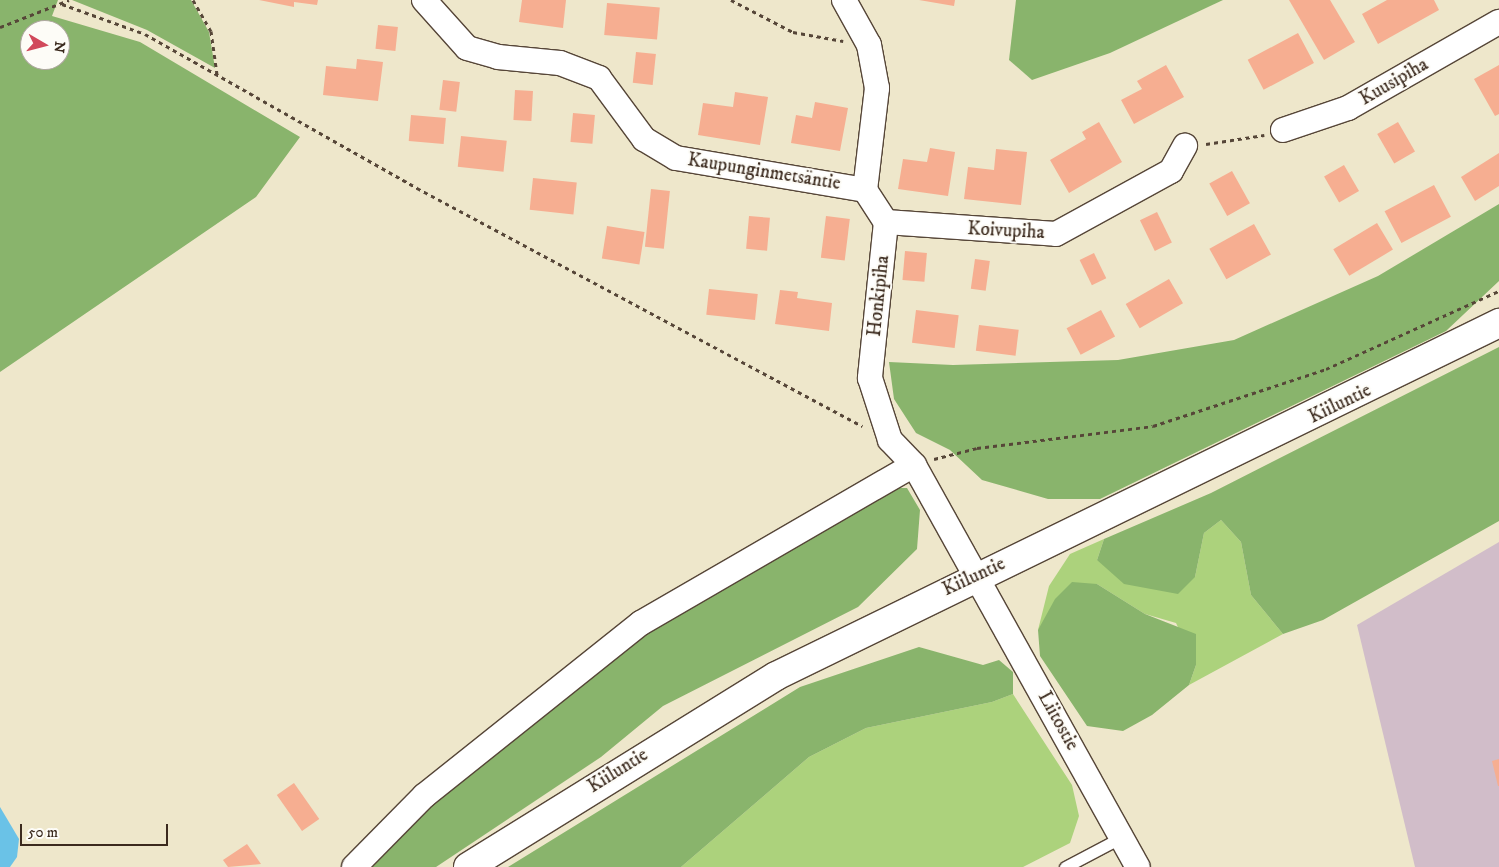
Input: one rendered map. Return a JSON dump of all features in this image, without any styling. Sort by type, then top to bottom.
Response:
[{"type":"street","name":"Kaupunginmetsäntie","points":[[424,0],[467,48],[498,57],[560,63],[599,78],[644,139],[676,158],[865,190]]},
{"type":"street","points":[[844,0],[869,45],[878,88],[865,190],[886,222]]},
{"type":"street","name":"Kuusipiha","points":[[1283,130],[1348,108],[1499,22]]},
{"type":"street","name":"Koivupiha","points":[[886,222],[1056,234],[1171,171],[1185,146]]},
{"type":"street","name":"Honkipiha","points":[[886,222],[870,378],[890,440],[914,465],[978,574]]},
{"type":"street","name":"Kiiluntie","points":[[468,867],[776,676],[978,574],[1140,501],[1499,323]]},
{"type":"street","points":[[354,867],[424,796],[641,623],[914,465]]},
{"type":"street","name":"Liitostie","points":[[978,574],[1138,867]]},
{"type":"lane","points":[[1065,867],[1122,837]]},
{"type":"path","points":[[0,27],[69,0]]},
{"type":"path","points":[[193,0],[210,31],[217,74]]},
{"type":"path","points":[[731,0],[793,32],[869,45]]},
{"type":"path","points":[[62,4],[145,34],[417,188],[890,440]]},
{"type":"path","points":[[1185,146],[1283,130]]},
{"type":"path","points":[[914,465],[977,448],[1153,426],[1326,369],[1499,291]]},
{"type":"shaded area","points":[[1499,542],[1499,867],[1415,867],[1357,625]]},
{"type":"green space","points":[[0,0],[58,0],[52,16],[66,20],[20,20],[20,70],[70,70],[70,21],[140,42],[300,137],[256,197],[0,372]]},
{"type":"green space","points":[[72,0],[191,0],[209,32],[215,68],[147,30]]},
{"type":"green space","points":[[1016,0],[1223,0],[1110,53],[1032,80],[1009,60]]},
{"type":"green space","points":[[1499,204],[1499,281],[1446,331],[1100,499],[1048,499],[982,480],[950,450],[916,433],[894,399],[889,362],[953,365],[1118,360],[1234,340],[1378,276]]},
{"type":"green space","points":[[1499,347],[1499,521],[1323,620],[1283,634],[1251,595],[1241,542],[1221,520],[1204,533],[1195,577],[1178,594],[1124,584],[1097,560],[1104,539],[1211,493]]},
{"type":"green space","points":[[889,488],[907,488],[920,510],[917,549],[858,607],[663,706],[601,757],[436,867],[366,867],[425,805],[598,666],[683,608]]},
{"type":"green space","points":[[1221,520],[1241,542],[1251,595],[1283,634],[1189,685],[1196,665],[1176,623],[1145,614],[1097,584],[1038,630],[1049,586],[1070,554],[1104,539],[1097,560],[1195,577],[1204,533]]},
{"type":"green space","points":[[1072,582],[1097,584],[1145,614],[1196,634],[1196,665],[1189,685],[1152,715],[1123,731],[1087,726],[1040,656],[1038,630],[1055,599]]},
{"type":"green space","points":[[919,647],[983,665],[999,660],[1013,672],[1013,694],[992,702],[866,728],[809,757],[681,867],[508,867],[800,687]]},
{"type":"green space","points":[[1013,694],[1072,785],[1079,816],[1070,843],[1023,867],[681,867],[809,757],[866,728],[992,702]]},
{"type":"water","points":[[0,807],[19,839],[17,857],[10,867],[0,867]]},
{"type":"building","points":[[259,0],[318,0],[317,5],[294,2],[294,7]]},
{"type":"building","points":[[522,0],[566,0],[563,28],[519,22]]},
{"type":"building","points":[[919,0],[955,0],[954,6]]},
{"type":"building","points":[[1289,0],[1330,0],[1355,42],[1324,60]]},
{"type":"building","points":[[1387,0],[1434,0],[1439,10],[1378,44],[1362,14]]},
{"type":"building","points":[[607,3],[660,8],[657,39],[604,35]]},
{"type":"building","points":[[378,25],[398,27],[395,51],[375,49]]},
{"type":"building","points":[[1298,33],[1314,63],[1264,90],[1248,60]]},
{"type":"building","points":[[636,52],[656,54],[653,85],[633,83]]},
{"type":"building","points":[[357,59],[383,62],[378,101],[323,95],[326,66],[356,69]]},
{"type":"building","points":[[1166,65],[1184,97],[1134,124],[1121,100],[1142,89],[1137,81]]},
{"type":"building","points":[[1499,65],[1499,114],[1495,116],[1474,79]]},
{"type":"building","points":[[443,80],[460,82],[456,112],[439,110]]},
{"type":"building","points":[[515,90],[533,91],[531,121],[513,120]]},
{"type":"building","points":[[735,92],[768,97],[760,145],[698,135],[703,103],[733,107]]},
{"type":"building","points":[[815,102],[848,108],[840,151],[791,143],[796,115],[812,118]]},
{"type":"building","points":[[573,113],[595,115],[592,144],[570,142]]},
{"type":"building","points":[[411,115],[446,118],[444,144],[409,141]]},
{"type":"building","points":[[1099,122],[1122,162],[1069,193],[1050,160],[1086,139],[1082,132]]},
{"type":"building","points":[[1398,122],[1415,151],[1394,163],[1377,134]]},
{"type":"building","points":[[461,136],[507,141],[504,172],[458,167]]},
{"type":"building","points":[[930,148],[955,152],[948,196],[898,189],[903,159],[927,162]]},
{"type":"building","points":[[996,149],[1027,152],[1021,205],[964,199],[968,167],[994,170]]},
{"type":"building","points":[[1499,153],[1499,186],[1475,201],[1461,177]]},
{"type":"building","points":[[1344,165],[1359,191],[1339,202],[1324,176]]},
{"type":"building","points":[[1232,171],[1250,203],[1227,216],[1209,184]]},
{"type":"building","points":[[533,178],[577,183],[573,214],[530,210]]},
{"type":"building","points":[[1434,185],[1451,217],[1401,243],[1385,211]]},
{"type":"building","points":[[651,189],[670,191],[664,249],[645,247]]},
{"type":"building","points":[[1157,212],[1172,243],[1155,251],[1140,220]]},
{"type":"building","points":[[749,216],[770,218],[767,251],[746,249]]},
{"type":"building","points":[[826,216],[850,219],[845,261],[821,258]]},
{"type":"building","points":[[1377,223],[1393,250],[1349,276],[1333,249]]},
{"type":"building","points":[[1254,224],[1271,255],[1226,279],[1209,249]]},
{"type":"building","points":[[607,226],[645,232],[639,265],[602,259]]},
{"type":"building","points":[[905,251],[927,253],[924,282],[902,280]]},
{"type":"building","points":[[1094,253],[1106,278],[1092,285],[1080,260]]},
{"type":"building","points":[[975,259],[990,261],[986,291],[971,289]]},
{"type":"building","points":[[1169,279],[1183,303],[1140,328],[1126,304]]},
{"type":"building","points":[[709,289],[758,294],[755,320],[706,315]]},
{"type":"building","points":[[780,290],[798,292],[797,298],[832,303],[829,331],[775,324]]},
{"type":"building","points":[[916,310],[959,315],[955,348],[912,343]]},
{"type":"building","points":[[1101,310],[1115,336],[1081,355],[1067,328]]},
{"type":"building","points":[[979,325],[1019,330],[1016,356],[976,351]]},
{"type":"building","points":[[1499,759],[1499,786],[1498,786],[1492,761]]},
{"type":"building","points":[[294,783],[319,819],[302,831],[277,795]]},
{"type":"building","points":[[247,844],[261,864],[228,867],[223,860]]}]
